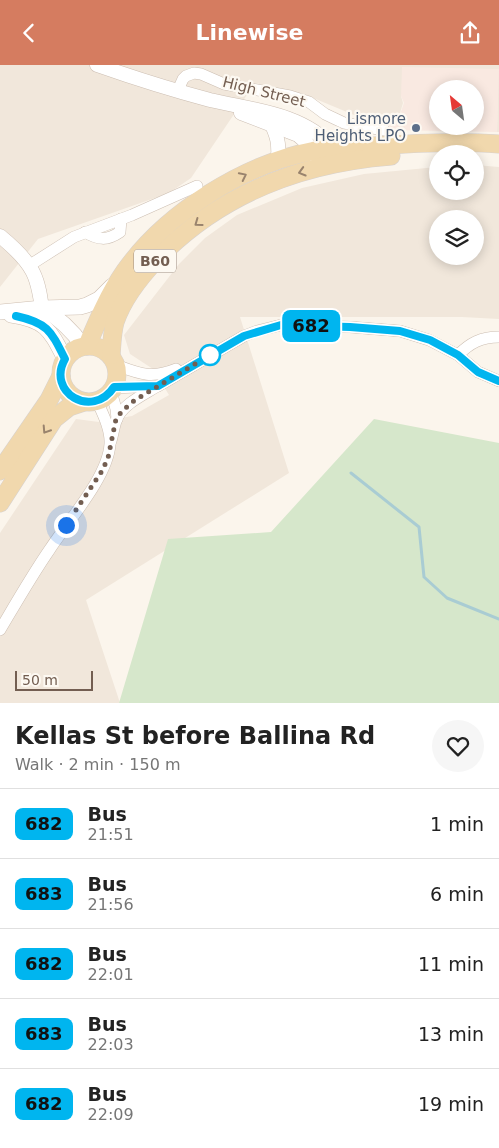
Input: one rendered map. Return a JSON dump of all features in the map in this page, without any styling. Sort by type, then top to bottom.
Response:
[{"type":"main road","name":"B60","points":[[85,346],[103,309],[125,272],[161,232],[188,208],[217,189],[247,174],[312,151],[332,148],[432,142],[499,144]]},
{"type":"main road","name":"B60","points":[[101,395],[118,374],[113,360],[113,330],[120,308],[139,280],[176,240],[209,215],[239,196],[303,171],[350,161],[417,154],[462,152],[499,154]]},
{"type":"main road","points":[[0,313],[42,308],[80,307],[93,303],[125,272]]},
{"type":"main road","points":[[42,308],[58,319],[85,346]]},
{"type":"main road","points":[[0,313],[30,319],[44,325],[52,335],[63,367],[62,384],[67,392],[75,398],[101,395]]},
{"type":"main road","points":[[0,471],[48,400],[63,367],[73,351],[85,346],[100,347],[113,360]]},
{"type":"main road","points":[[0,503],[54,419],[69,407],[101,395]]},
{"type":"street","name":"High Street","points":[[97,65],[212,100]]},
{"type":"street","name":"High Street","points":[[178,90],[186,76],[194,73],[202,74],[224,84],[290,96],[308,102],[325,114],[344,123],[384,130]]},
{"type":"street","points":[[212,100],[298,135],[306,142],[318,159],[350,161]]},
{"type":"street","points":[[212,100],[254,109],[303,125],[315,132],[332,148]]},
{"type":"street","points":[[272,125],[279,146],[277,162]]},
{"type":"street","points":[[30,265],[59,245],[85,232],[121,219],[197,186]]},
{"type":"street","points":[[0,236],[21,254],[30,265],[37,281],[44,325]]},
{"type":"street","points":[[116,419],[128,406],[158,386],[244,336],[281,325],[400,331],[430,340],[458,355],[478,372],[499,381]]},
{"type":"street","points":[[458,355],[471,343],[479,339],[499,337]]},
{"type":"street","points":[[113,360],[139,374],[153,376],[170,372],[206,358]]},
{"type":"street","points":[[101,395],[158,386]]},
{"type":"street","points":[[0,630],[49,550],[84,501],[108,458],[116,419],[116,409],[101,395]]},
{"type":"street","points":[[101,395],[104,418],[111,442]]},
{"type":"shaded area","points":[[0,65],[499,65],[499,132],[497,132],[498,69],[458,80],[429,80],[429,88],[401,96],[403,103],[397,123],[383,127],[306,95],[255,83],[191,178],[169,193],[38,239],[0,287]]},
{"type":"shaded area","points":[[402,67],[499,69],[497,132],[484,132],[484,80],[429,80],[429,131],[391,130],[383,127],[397,123],[404,103],[401,96]]},
{"type":"shaded area","points":[[484,166],[499,167],[499,319],[462,317],[240,317],[289,473],[86,600],[120,703],[0,703],[0,533],[76,419],[99,422],[132,416],[169,395],[153,369],[130,354],[124,335],[179,264],[205,238],[237,215],[302,188],[364,174],[429,168],[429,200],[484,200]]},
{"type":"green space","points":[[374,419],[499,443],[499,703],[119,703],[168,539],[271,532]]},
{"type":"waterway","points":[[351,473],[419,527],[424,577],[447,598],[499,619]]},
{"type":"bus line","name":"682","points":[[16,316],[38,322],[49,331],[65,359],[60,375],[62,384],[71,396],[84,402],[93,402],[105,397],[114,387],[158,386],[244,336],[281,325],[400,331],[430,340],[458,355],[478,372],[499,381]]},
{"type":"place","name":"Lismore Heights LPO","points":[[416,128]]},
{"type":"route","points":[[66,525],[84,501],[102,471],[108,458],[116,419],[122,411],[135,400],[210,355]]}]
